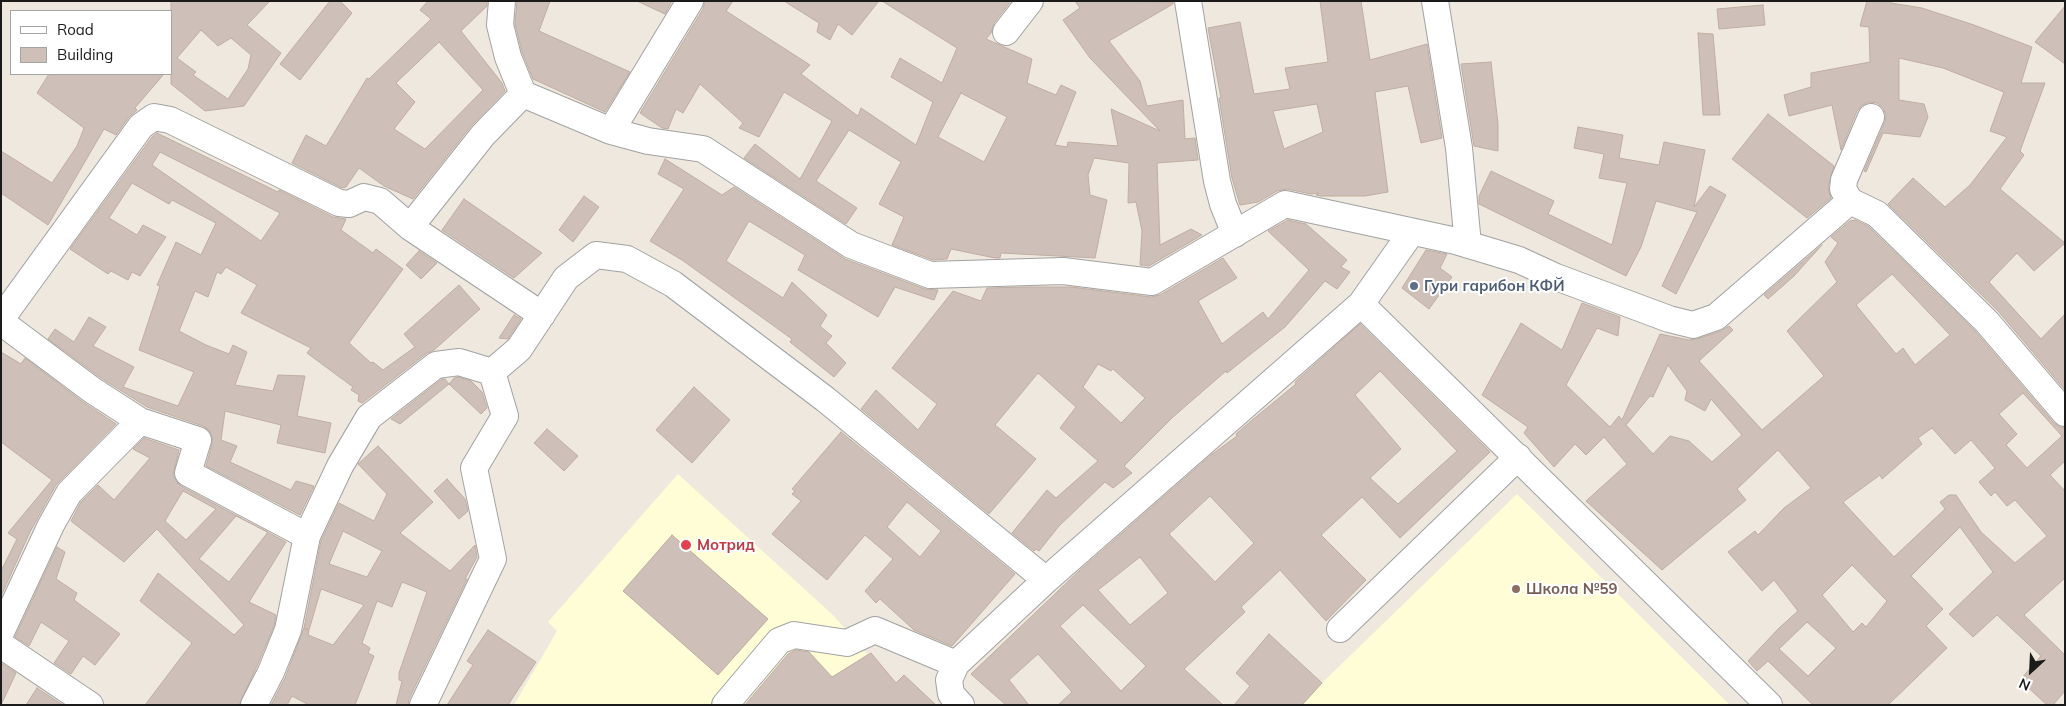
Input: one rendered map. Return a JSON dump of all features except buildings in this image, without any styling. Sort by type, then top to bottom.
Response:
[{"type":"street","points":[[502,1],[500,25],[508,57],[523,94],[611,132],[648,141],[703,149],[851,245],[930,275],[1063,271],[1152,282],[1285,204],[1468,245],[1518,260],[1556,277],[1669,319],[1693,325],[1716,317],[1850,201]]},
{"type":"street","points":[[611,132],[690,1]]},
{"type":"street","points":[[1006,32],[1030,1]]},
{"type":"street","points":[[1188,1],[1217,181],[1223,204],[1235,234]]},
{"type":"street","points":[[1435,1],[1459,148],[1468,245]]},
{"type":"street","points":[[410,227],[483,135],[523,94]]},
{"type":"street","points":[[307,536],[188,473],[198,440],[140,420],[92,390],[1,320],[141,126],[154,117],[170,120],[339,203],[349,204],[364,197],[380,201],[410,227],[542,315]]},
{"type":"street","points":[[1871,117],[1844,180],[1843,189],[1850,201],[1877,214],[1987,322],[2065,413]]},
{"type":"street","points":[[961,705],[951,694],[949,680],[956,664],[1046,580],[1362,304],[1411,233]]},
{"type":"street","points":[[492,372],[520,349],[566,278],[596,255],[627,260],[672,284],[825,399],[1046,580]]},
{"type":"street","points":[[1362,304],[1769,705]]},
{"type":"street","points":[[254,705],[271,672],[288,630],[307,536],[340,466],[369,417],[436,365],[460,362],[492,372]]},
{"type":"street","points":[[423,705],[493,559],[474,468],[505,416],[492,372]]},
{"type":"street","points":[[1,632],[51,525],[69,493],[140,420]]},
{"type":"street","points":[[1340,629],[1518,457]]},
{"type":"street","points":[[725,705],[779,641],[794,635],[847,643],[875,630],[956,664]]},
{"type":"street","points":[[1,645],[90,705]]},
{"type":"shaded area","name":"Мотрид","points":[[678,474],[834,616],[867,654],[817,688],[773,705],[514,705],[557,631],[548,622]]},
{"type":"shaded area","name":"Школа №59","points":[[1517,494],[1730,705],[1302,705],[1322,683]]},
{"type":"place","name":"Гури гарибон КФЙ","points":[[1414,286]]},
{"type":"place","name":"Мотрид","points":[[686,545]]},
{"type":"place","name":"Школа №59","points":[[1516,589]]}]
